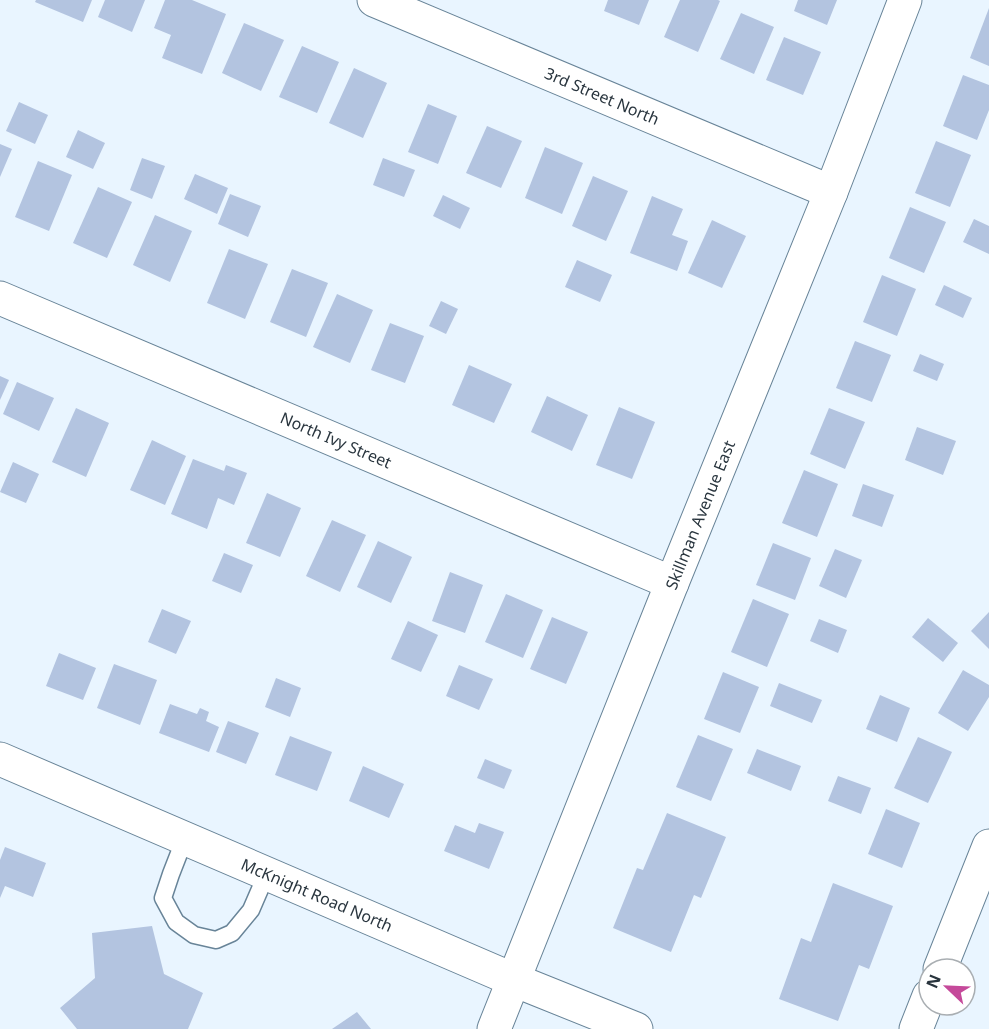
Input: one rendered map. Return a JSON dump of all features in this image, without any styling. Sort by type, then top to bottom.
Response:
[{"type":"street","name":"Skillman Avenue East","points":[[494,1029],[831,192],[905,0]]},
{"type":"street","name":"3rd Street North","points":[[380,1],[831,192]]},
{"type":"street","name":"North Ivy Street","points":[[0,298],[672,583]]},
{"type":"street","name":"McKnight Road North","points":[[0,759],[514,980],[636,1029]]},
{"type":"street","points":[[945,957],[989,846]]},
{"type":"lane","points":[[185,838],[163,898],[176,922],[194,935],[216,940],[232,933],[251,910],[267,873]]},
{"type":"building","points":[[36,0],[92,0],[83,22],[35,2]]},
{"type":"building","points":[[105,0],[145,0],[132,32],[98,17]]},
{"type":"building","points":[[165,0],[192,0],[226,14],[202,74],[162,58],[171,35],[154,28]]},
{"type":"building","points":[[608,0],[649,0],[639,25],[604,11]]},
{"type":"building","points":[[680,0],[720,1],[698,52],[664,37]]},
{"type":"building","points":[[798,0],[837,0],[827,25],[794,11]]},
{"type":"building","points":[[989,8],[989,66],[970,58]]},
{"type":"building","points":[[741,13],[774,27],[754,74],[720,59]]},
{"type":"building","points":[[244,23],[284,40],[261,91],[222,73]]},
{"type":"building","points":[[784,37],[821,52],[803,95],[766,80]]},
{"type":"building","points":[[302,46],[339,62],[317,113],[279,97]]},
{"type":"building","points":[[354,68],[387,83],[363,138],[329,123]]},
{"type":"building","points":[[963,75],[989,85],[989,110],[977,140],[943,126]]},
{"type":"building","points":[[19,102],[48,115],[35,144],[6,131]]},
{"type":"building","points":[[428,104],[457,116],[438,164],[408,152]]},
{"type":"building","points":[[487,126],[522,141],[501,188],[466,173]]},
{"type":"building","points":[[78,130],[105,143],[93,169],[66,157]]},
{"type":"building","points":[[936,141],[971,155],[950,207],[915,193]]},
{"type":"building","points":[[0,144],[12,149],[0,177]]},
{"type":"building","points":[[545,147],[583,163],[562,214],[525,198]]},
{"type":"building","points":[[142,158],[165,166],[152,199],[130,190]]},
{"type":"building","points":[[383,158],[415,170],[404,197],[373,185]]},
{"type":"building","points":[[38,161],[72,175],[49,231],[15,217]]},
{"type":"building","points":[[195,174],[228,188],[217,214],[184,199]]},
{"type":"building","points":[[593,176],[628,191],[606,241],[572,226]]},
{"type":"building","points":[[98,187],[132,202],[107,258],[73,243]]},
{"type":"building","points":[[230,194],[261,206],[248,237],[218,224]]},
{"type":"building","points":[[443,195],[470,208],[460,229],[433,216]]},
{"type":"building","points":[[652,196],[683,209],[672,235],[688,241],[677,271],[630,253]]},
{"type":"building","points":[[910,207],[946,222],[924,273],[889,258]]},
{"type":"building","points":[[155,215],[192,231],[170,282],[133,265]]},
{"type":"building","points":[[974,219],[989,226],[989,254],[963,242]]},
{"type":"building","points":[[712,220],[746,236],[722,288],[688,273]]},
{"type":"building","points":[[229,249],[268,264],[245,319],[207,303]]},
{"type":"building","points":[[577,260],[612,275],[600,302],[565,287]]},
{"type":"building","points":[[292,269],[328,283],[306,337],[270,322]]},
{"type":"building","points":[[882,275],[916,289],[897,336],[863,322]]},
{"type":"building","points":[[944,285],[972,298],[963,318],[935,305]]},
{"type":"building","points":[[337,294],[373,310],[350,363],[313,347]]},
{"type":"building","points":[[441,301],[458,309],[446,334],[429,326]]},
{"type":"building","points":[[390,323],[424,336],[405,383],[371,370]]},
{"type":"building","points":[[855,341],[891,355],[872,402],[836,388]]},
{"type":"building","points":[[920,354],[944,364],[937,381],[913,371]]},
{"type":"building","points":[[469,365],[512,384],[494,423],[452,405]]},
{"type":"building","points":[[0,376],[9,380],[0,400]]},
{"type":"building","points":[[17,382],[54,398],[39,431],[3,414]]},
{"type":"building","points":[[547,396],[588,415],[572,451],[531,432]]},
{"type":"building","points":[[619,407],[655,422],[632,479],[596,465]]},
{"type":"building","points":[[76,408],[109,423],[86,477],[52,462]]},
{"type":"building","points":[[829,408],[865,422],[845,469],[810,454]]},
{"type":"building","points":[[917,427],[956,441],[943,475],[905,460]]},
{"type":"building","points":[[152,440],[186,456],[165,505],[130,490]]},
{"type":"building","points":[[193,459],[224,471],[226,465],[247,473],[234,505],[218,498],[207,529],[171,514]]},
{"type":"building","points":[[13,462],[39,474],[26,503],[0,492]]},
{"type":"building","points":[[804,470],[838,484],[817,537],[782,523]]},
{"type":"building","points":[[863,484],[894,495],[882,527],[852,516]]},
{"type":"building","points":[[267,493],[301,508],[280,557],[246,543]]},
{"type":"building","points":[[332,520],[366,535],[340,592],[306,576]]},
{"type":"building","points":[[378,541],[412,557],[391,603],[357,587]]},
{"type":"building","points":[[773,543],[811,558],[795,600],[756,585]]},
{"type":"building","points":[[835,549],[862,560],[846,598],[819,586]]},
{"type":"building","points":[[224,553],[253,565],[241,593],[212,581]]},
{"type":"building","points":[[450,572],[483,585],[465,633],[432,621]]},
{"type":"building","points":[[506,594],[543,610],[523,658],[485,642]]},
{"type":"building","points":[[753,599],[789,614],[767,667],[731,652]]},
{"type":"building","points":[[162,609],[191,621],[176,654],[148,642]]},
{"type":"building","points":[[989,612],[989,649],[971,631]]},
{"type":"building","points":[[552,617],[588,632],[566,684],[530,669]]},
{"type":"building","points":[[928,618],[958,643],[943,662],[912,637]]},
{"type":"building","points":[[819,619],[847,630],[838,653],[810,641]]},
{"type":"building","points":[[408,621],[438,635],[421,672],[391,659]]},
{"type":"building","points":[[59,653],[96,668],[83,700],[46,686]]},
{"type":"building","points":[[114,664],[157,680],[140,725],[97,708]]},
{"type":"building","points":[[459,665],[493,679],[479,710],[446,696]]},
{"type":"building","points":[[963,670],[989,685],[989,697],[968,731],[938,713]]},
{"type":"building","points":[[723,672],[759,687],[740,733],[704,719]]},
{"type":"building","points":[[276,678],[301,688],[290,717],[265,707]]},
{"type":"building","points":[[779,683],[822,700],[812,723],[770,706]]},
{"type":"building","points":[[880,695],[910,708],[897,742],[866,729]]},
{"type":"building","points":[[170,704],[197,714],[200,708],[209,712],[206,721],[219,727],[209,752],[159,733]]},
{"type":"building","points":[[228,721],[259,733],[246,764],[216,752]]},
{"type":"building","points":[[698,735],[733,749],[711,801],[676,787]]},
{"type":"building","points":[[290,736],[332,752],[317,791],[275,775]]},
{"type":"building","points":[[918,737],[952,752],[928,803],[894,788]]},
{"type":"building","points":[[757,749],[801,766],[791,791],[747,773]]},
{"type":"building","points":[[485,759],[512,770],[504,789],[477,778]]},
{"type":"building","points":[[363,766],[404,784],[389,818],[349,801]]},
{"type":"building","points":[[838,776],[871,788],[861,814],[828,801]]},
{"type":"building","points":[[886,809],[920,823],[902,868],[868,854]]},
{"type":"building","points":[[667,813],[726,837],[701,898],[694,895],[671,952],[613,928],[637,868],[643,870]]},
{"type":"building","points":[[479,823],[504,832],[489,869],[444,851],[455,825],[475,833]]},
{"type":"building","points":[[5,847],[46,863],[33,897],[5,886],[0,898],[0,860]]},
{"type":"building","points":[[833,883],[893,906],[869,969],[859,965],[838,1021],[779,999],[801,938],[811,942]]},
{"type":"building","points":[[152,926],[164,974],[203,993],[188,1029],[77,1029],[60,1008],[95,978],[92,933]]},
{"type":"building","points":[[357,1012],[371,1029],[332,1029]]}]
